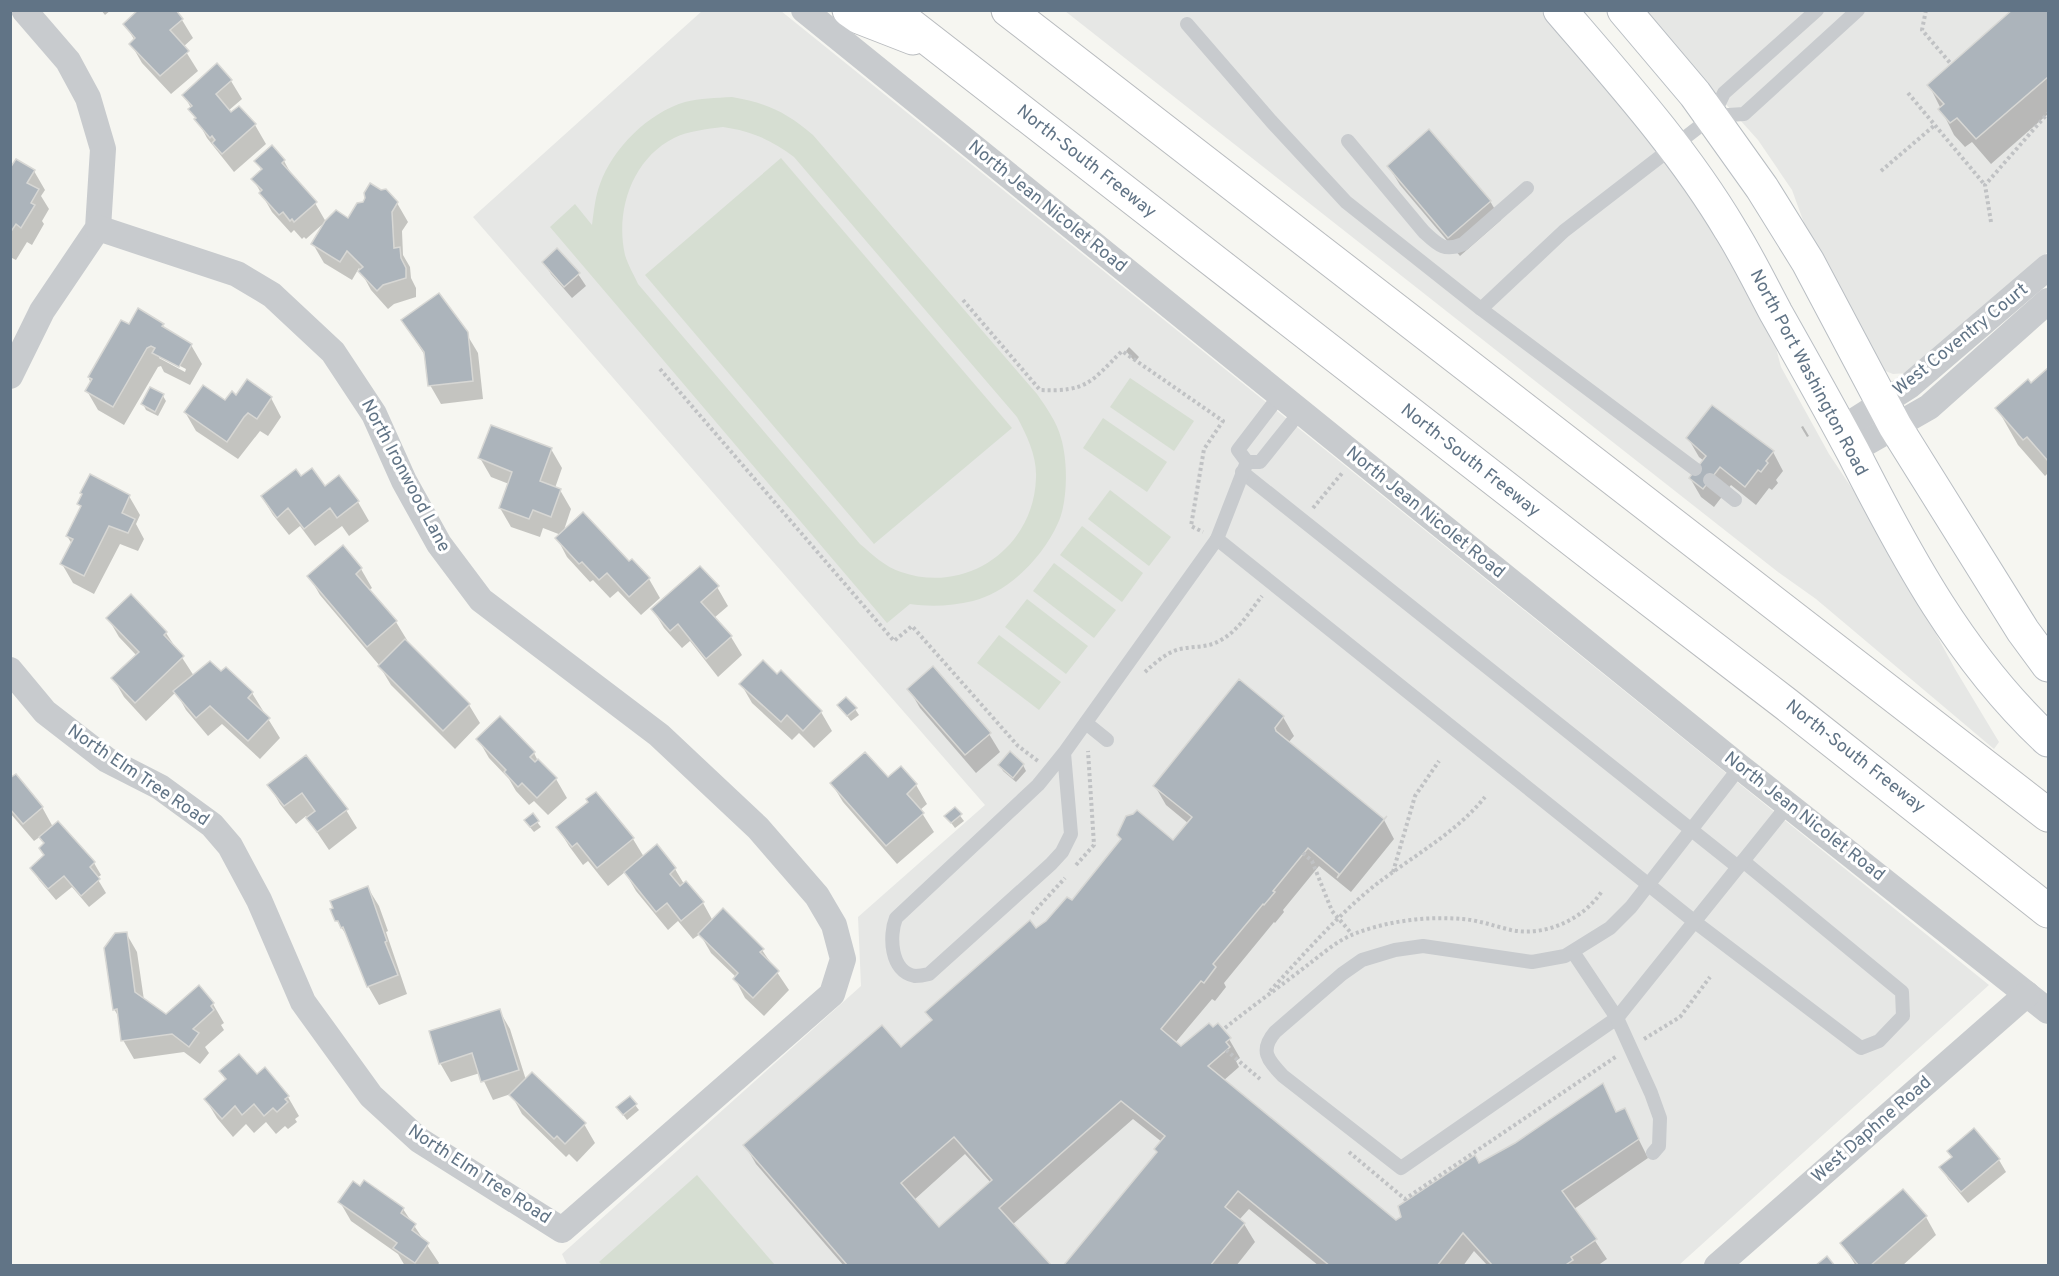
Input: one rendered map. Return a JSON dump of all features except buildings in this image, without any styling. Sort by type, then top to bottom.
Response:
[{"type":"main road","points":[[849,10],[859,17],[937,46]]},
{"type":"main road","name":"North-South Freeway","points":[[891,10],[1786,704],[2049,911]]},
{"type":"main road","points":[[1008,10],[2049,815]]},
{"type":"main road","points":[[1624,10],[1713,116],[1762,188],[1808,262],[1889,414],[2017,622],[2049,665]]},
{"type":"main road","name":"North Port Washington Road","points":[[1567,13],[1674,146],[1730,229],[1917,574],[1955,633],[2002,690],[2049,740]]},
{"type":"street","points":[[10,376],[42,311],[98,228],[103,149],[88,98],[68,61],[24,10]]},
{"type":"street","name":"North Jean Nicolet Road","points":[[804,10],[1740,767],[2049,1011]]},
{"type":"street","name":"North Ironwood Lane","points":[[98,228],[237,274],[281,303],[333,352],[374,414],[404,481],[439,544],[481,600],[659,735],[758,828],[817,896]]},
{"type":"street","name":"West Coventry Court","points":[[1889,414],[1909,386],[2049,267]]},
{"type":"street","name":"West Coventry Court","points":[[1846,440],[1889,414],[1929,407],[2049,301]]},
{"type":"street","name":"North Elm Tree Road","points":[[10,670],[45,712],[107,760],[160,787],[212,825],[230,846],[259,900],[303,1002],[371,1096],[419,1140],[562,1230],[832,994],[843,959],[834,925],[817,896]]},
{"type":"street","name":"West Daphne Road","points":[[1717,1266],[2027,994]]},
{"type":"lane","points":[[1481,309],[1564,231],[1713,116],[1724,93],[1817,10]]},
{"type":"lane","points":[[1713,116],[1743,114],[1858,10]]},
{"type":"lane","points":[[1187,24],[1271,122],[1346,202],[1481,309],[1695,469]]},
{"type":"lane","points":[[1348,141],[1424,232],[1436,244],[1444,247],[1454,248],[1463,244],[1527,188]]},
{"type":"lane","points":[[1217,539],[1695,922],[1860,1048],[1879,1041],[1902,1016],[1902,992],[1740,864],[1691,830],[1303,520],[1245,467],[1238,450],[1280,395]]},
{"type":"lane","points":[[1245,467],[1260,462],[1300,412]]},
{"type":"lane","points":[[1064,753],[1071,834],[1062,852],[1052,864],[929,974],[916,976],[907,973],[894,956],[891,935],[896,918],[1038,785],[1064,753],[1217,539],[1245,467]]},
{"type":"lane","points":[[1710,480],[1736,500]]},
{"type":"lane","points":[[1086,723],[1103,737]]},
{"type":"lane","points":[[1740,767],[1649,885],[1610,928],[1573,952],[1565,956],[1532,962],[1423,946],[1395,950],[1362,960],[1342,974],[1275,1032],[1267,1042],[1266,1053],[1272,1065],[1401,1168],[1617,1018],[1788,805]]},
{"type":"lane","points":[[1573,952],[1617,1018],[1651,1093],[1660,1119],[1659,1146],[1653,1153]]},
{"type":"path","points":[[1926,10],[1922,30],[1951,64]]},
{"type":"path","points":[[1908,93],[1986,185],[1991,222]]},
{"type":"path","points":[[1986,185],[2049,113]]},
{"type":"path","points":[[1881,171],[1935,125]]},
{"type":"path","points":[[963,300],[1040,390],[1064,391],[1080,388],[1090,382],[1122,351],[1223,421],[1204,449],[1191,526],[1217,539]]},
{"type":"path","points":[[660,369],[894,641],[912,626],[1018,746],[1050,770]]},
{"type":"path","points":[[1303,520],[1347,466],[1361,461]]},
{"type":"path","points":[[1141,676],[1156,662],[1179,649],[1212,644],[1222,640],[1239,625],[1273,584]]},
{"type":"path","points":[[1032,914],[1094,845],[1087,753],[1103,737]]},
{"type":"path","points":[[1393,873],[1415,796],[1439,761]]},
{"type":"path","points":[[1263,999],[1312,945],[1373,887],[1468,816],[1485,797]]},
{"type":"path","points":[[1303,853],[1312,861],[1327,902],[1338,920],[1352,934]]},
{"type":"shaded area","points":[[702,11],[781,11],[1989,985],[1679,1265],[567,1265],[562,1254],[861,986],[858,917],[985,805],[473,217]]},
{"type":"shaded area","points":[[1065,11],[1541,11],[1635,121],[1720,237],[1775,344],[1781,367],[1829,454],[1879,529],[1955,669],[1999,742],[1994,749],[1816,599],[1778,572]]},
{"type":"shaded area","points":[[1642,11],[2048,11],[2048,252],[1907,373],[1893,374],[1883,370],[1811,242],[1792,190],[1758,140]]},
{"type":"shaded area","points":[[732,97],[776,110],[813,135],[1037,394],[1054,420],[1065,458],[1066,481],[1061,514],[1052,536],[1034,560],[999,590],[973,601],[957,604],[933,606],[910,604],[887,623],[550,227],[575,204],[592,225],[597,194],[606,171],[623,145],[645,123],[671,107],[685,102]],"holes":[[[723,127],[761,137],[794,157],[1017,417],[1028,439],[1035,462],[1036,478],[1032,503],[1023,525],[1010,544],[992,560],[972,571],[950,577],[926,577],[901,572],[879,560],[860,544],[638,284],[626,259],[623,238],[625,204],[637,173],[659,147],[674,138]]]},
{"type":"shaded area","points":[[781,158],[1012,428],[874,544],[645,275]]},
{"type":"shaded area","points":[[1130,378],[1194,421],[1174,451],[1110,407]]},
{"type":"shaded area","points":[[1103,418],[1167,462],[1147,492],[1083,448]]},
{"type":"shaded area","points":[[1110,490],[1171,537],[1149,566],[1088,519]]},
{"type":"shaded area","points":[[1082,526],[1143,573],[1122,602],[1060,555]]},
{"type":"shaded area","points":[[1054,563],[1116,610],[1094,638],[1033,591]]},
{"type":"shaded area","points":[[1027,599],[1088,646],[1066,674],[1005,627]]},
{"type":"shaded area","points":[[999,635],[1061,682],[1039,710],[977,663]]},
{"type":"shaded area","points":[[697,1175],[775,1265],[602,1265],[599,1262]]}]
